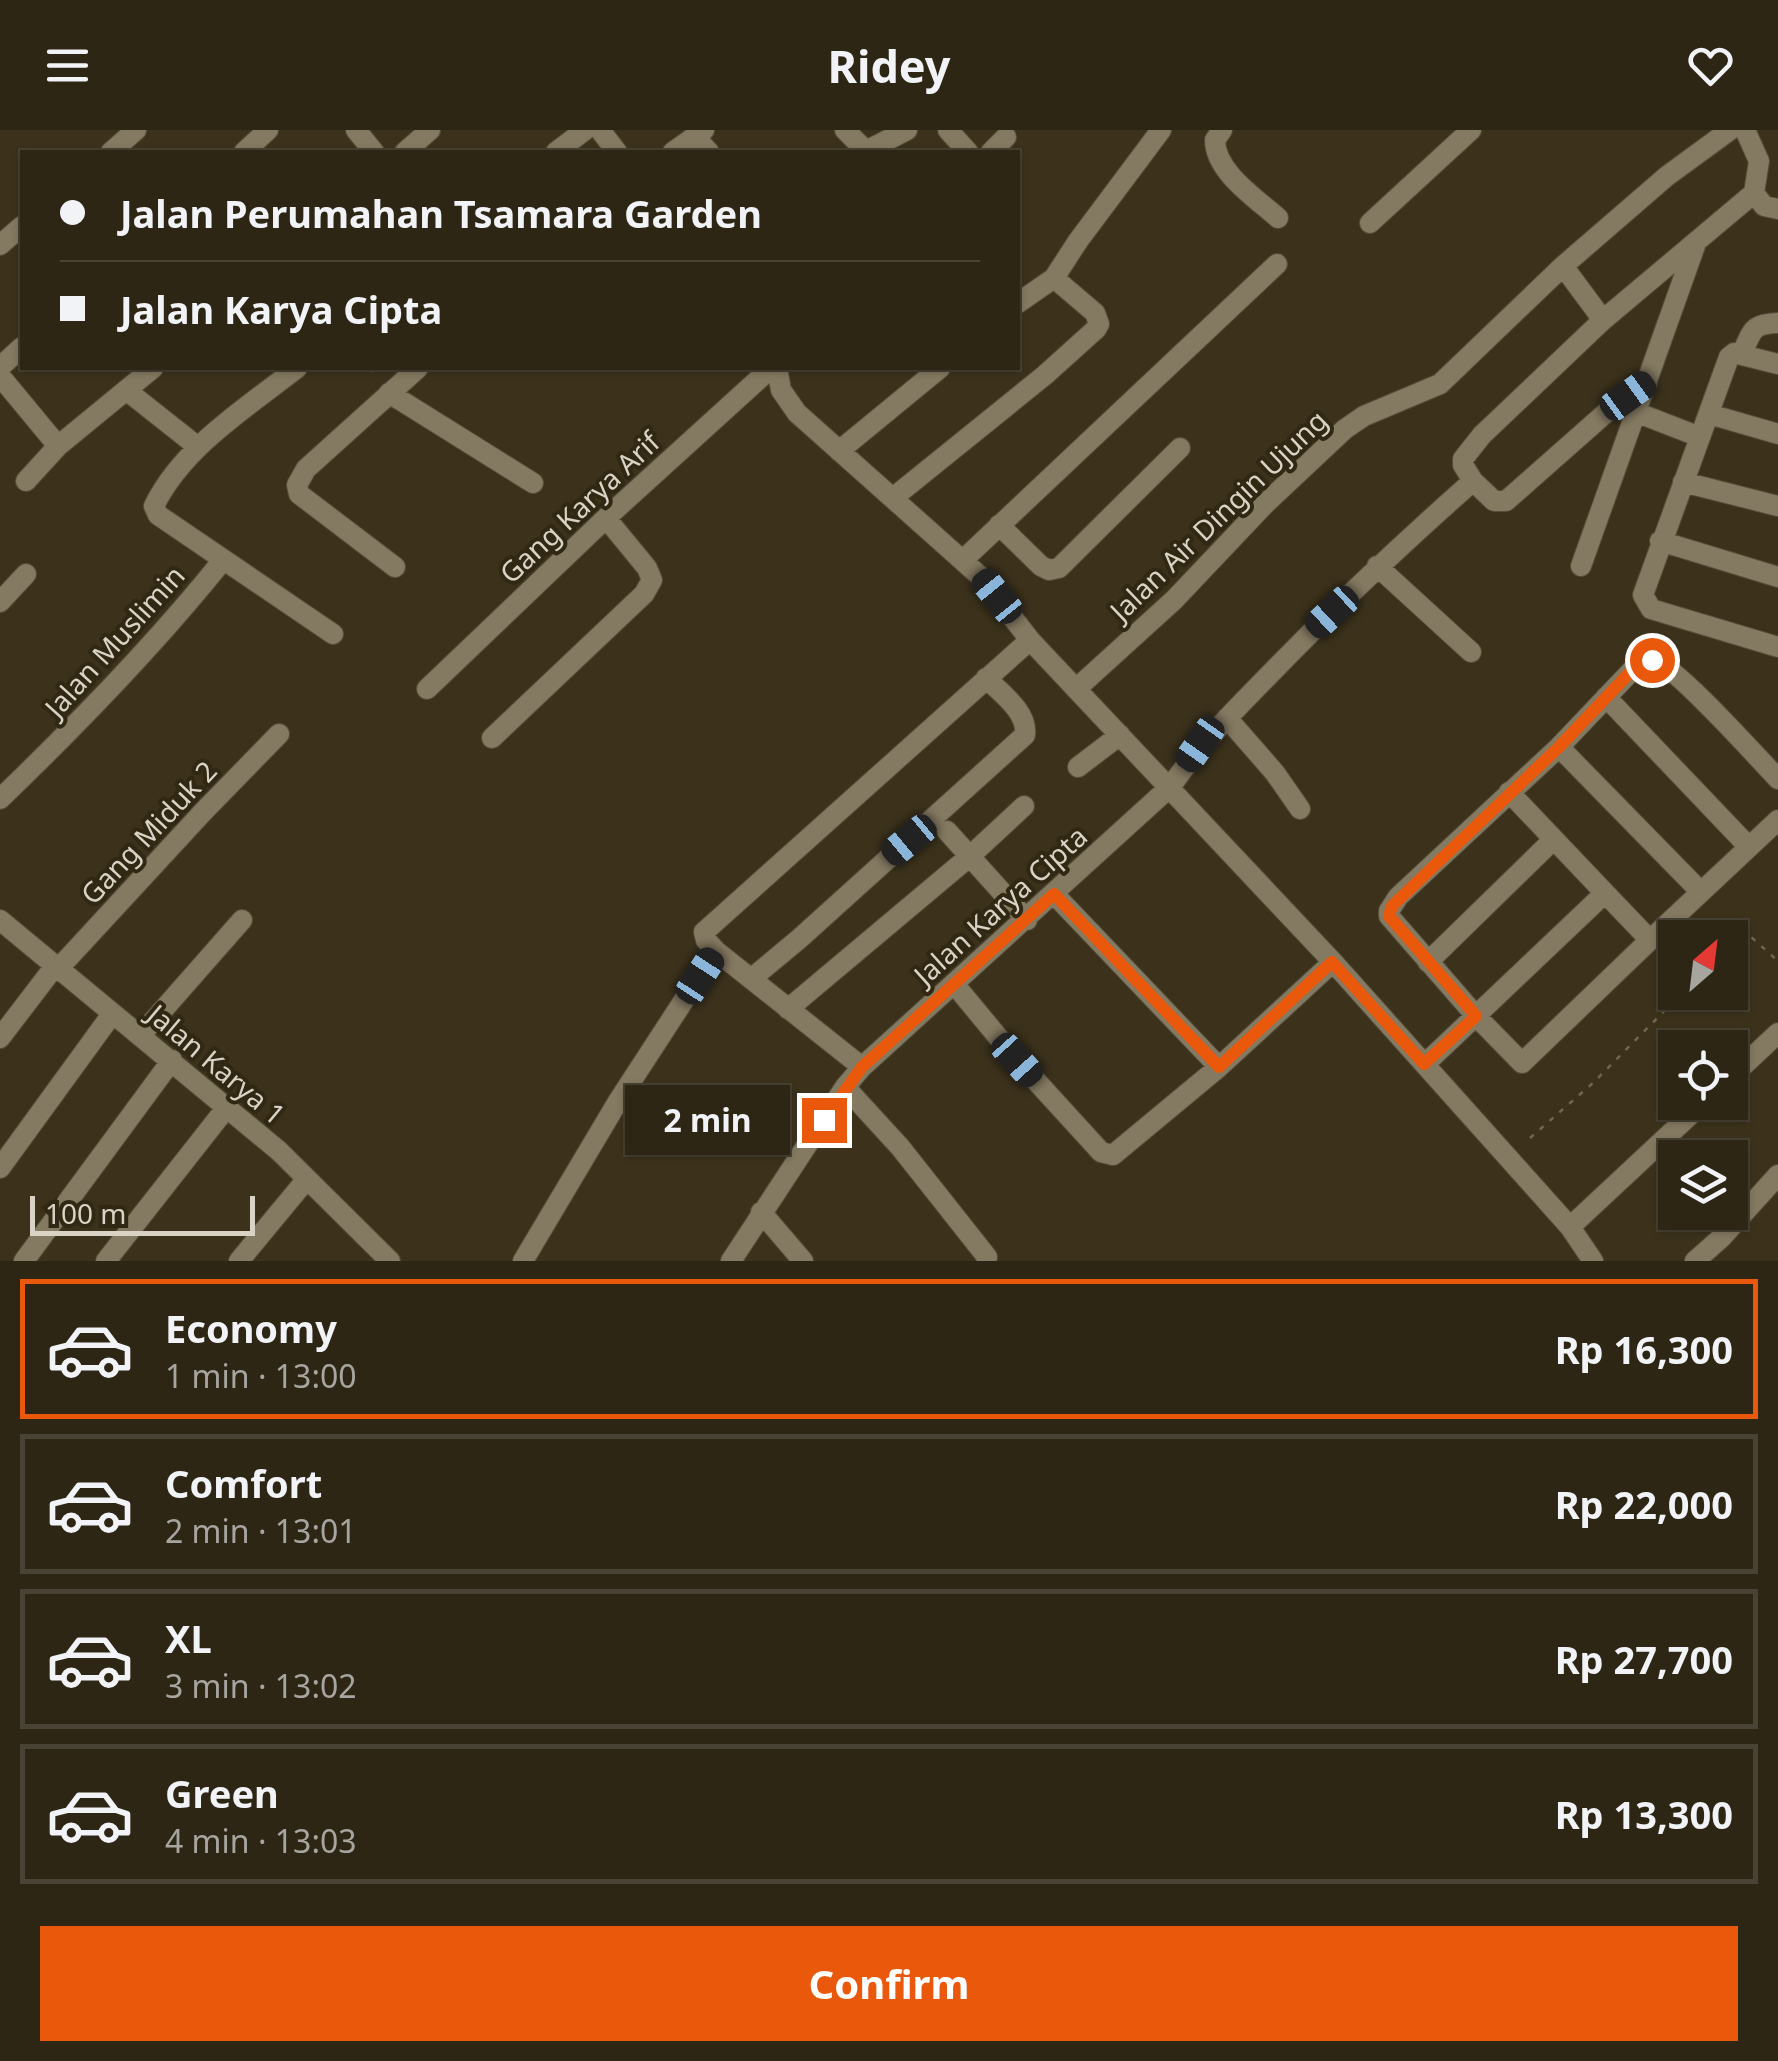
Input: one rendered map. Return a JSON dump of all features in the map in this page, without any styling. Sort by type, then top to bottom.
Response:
[{"type":"street","points":[[117,150],[136,130]]},
{"type":"street","points":[[246,150],[268,130]]},
{"type":"street","points":[[356,130],[372,150]]},
{"type":"street","points":[[406,150],[430,130]]},
{"type":"street","points":[[559,150],[585,130]]},
{"type":"street","points":[[600,130],[615,150]]},
{"type":"street","points":[[845,130],[864,150]]},
{"type":"street","points":[[870,150],[907,130]]},
{"type":"street","points":[[948,130],[966,150]]},
{"type":"street","points":[[1020,302],[1054,278],[1160,130]]},
{"type":"street","points":[[1222,130],[1215,140],[1219,158],[1240,185],[1278,218]]},
{"type":"street","points":[[1370,223],[1471,130]]},
{"type":"street","name":"Jalan Air Dingin Ujung","points":[[1076,689],[1174,600],[1265,504],[1344,429],[1364,416],[1440,384],[1563,266],[1667,176],[1730,130]]},
{"type":"street","points":[[1647,382],[1609,410],[1506,501],[1494,501],[1463,465],[1475,444],[1603,320],[1754,194],[1759,161],[1746,130]]},
{"type":"street","points":[[678,150],[702,140]]},
{"type":"street","points":[[1754,194],[1764,206],[1778,209]]},
{"type":"street","points":[[0,245],[20,228]]},
{"type":"street","points":[[1582,566],[1696,242]]},
{"type":"street","points":[[963,560],[1278,264]]},
{"type":"street","points":[[1563,266],[1603,320]]},
{"type":"street","points":[[894,497],[1096,329],[1099,324],[1095,313],[1054,278]]},
{"type":"street","points":[[1742,353],[1754,327],[1778,323]]},
{"type":"street","points":[[0,367],[20,349]]},
{"type":"street","points":[[1778,364],[1742,353],[1729,357],[1643,595],[1648,607],[1778,648]]},
{"type":"street","points":[[26,480],[58,446],[151,370]]},
{"type":"street","points":[[294,370],[198,447],[176,470],[156,501],[155,511],[333,634]]},
{"type":"street","points":[[395,567],[299,494],[297,484],[306,468],[416,370]]},
{"type":"street","name":"Gang Karya Arif","points":[[427,690],[606,518],[772,370]]},
{"type":"street","points":[[775,370],[781,390],[798,413],[982,576],[1030,640],[1332,962],[1570,1227],[1594,1261]]},
{"type":"street","points":[[839,451],[938,370]]},
{"type":"street","points":[[0,376],[58,446]]},
{"type":"street","points":[[126,390],[198,447]]},
{"type":"street","points":[[389,393],[533,483]]},
{"type":"street","points":[[1638,412],[1700,436]]},
{"type":"street","points":[[1709,414],[1778,434]]},
{"type":"street","points":[[999,525],[1041,566],[1049,570],[1058,568],[1180,448]]},
{"type":"street","name":"Jalan Karya Cipta","points":[[731,1261],[862,1067],[1170,786],[1200,744],[1378,566],[1473,480]]},
{"type":"street","points":[[1682,482],[1778,506]]},
{"type":"street","points":[[492,738],[644,594],[652,580],[647,568],[606,518]]},
{"type":"street","points":[[1660,541],[1778,577]]},
{"type":"street","name":"Jalan Muslimin","points":[[0,799],[117,684],[174,622],[223,560]]},
{"type":"street","points":[[1378,566],[1471,652]]},
{"type":"street","points":[[0,602],[26,574]]},
{"type":"street","points":[[862,1067],[716,951],[704,932],[1030,640]]},
{"type":"street","points":[[1778,779],[1702,699],[1657,661],[1647,660],[1638,664],[1559,747],[1398,897],[1389,916],[1476,1016],[1519,1062],[1525,1062],[1778,820]]},
{"type":"street","points":[[751,979],[1025,735],[1026,726],[1019,712],[986,678]]},
{"type":"street","points":[[1606,698],[1749,847]]},
{"type":"street","points":[[1227,718],[1300,809]]},
{"type":"street","name":"Gang Miduk 2","points":[[3,1027],[279,734]]},
{"type":"street","points":[[1078,767],[1120,735]]},
{"type":"street","points":[[1559,747],[1701,892]]},
{"type":"street","points":[[1510,792],[1650,940]]},
{"type":"street","points":[[788,1009],[1024,806]]},
{"type":"street","points":[[947,831],[1027,920]]},
{"type":"street","points":[[1428,962],[1553,840]]},
{"type":"street","points":[[1424,1064],[1605,893]]},
{"type":"street","points":[[1054,894],[1219,1067]]},
{"type":"street","name":"Jalan Karya 1","points":[[0,920],[227,1108],[390,1261]]},
{"type":"street","points":[[140,1036],[242,920]]},
{"type":"street","points":[[523,1261],[716,951]]},
{"type":"street","points":[[955,985],[1017,1060],[1107,1155],[1113,1155],[1219,1067],[1332,962]]},
{"type":"street","points":[[0,1168],[112,1014]]},
{"type":"street","points":[[1748,1061],[1778,1033]]},
{"type":"street","points":[[24,1261],[172,1060]]},
{"type":"street","points":[[845,1087],[900,1147],[987,1257]]},
{"type":"street","points":[[106,1261],[227,1108]]},
{"type":"street","points":[[1570,1227],[1685,1120]]},
{"type":"street","points":[[1695,1261],[1778,1174]]},
{"type":"street","points":[[238,1261],[306,1180]]},
{"type":"street","points":[[761,1212],[803,1261]]},
{"type":"path","points":[[1748,937],[1778,960]]},
{"type":"path","points":[[1530,1138],[1665,1010]]},
{"type":"route","points":[[824,1120],[862,1067],[1054,894],[1219,1067],[1332,962],[1424,1064],[1476,1016],[1389,916],[1389,911],[1398,897],[1559,747],[1638,664],[1652,660]]}]
